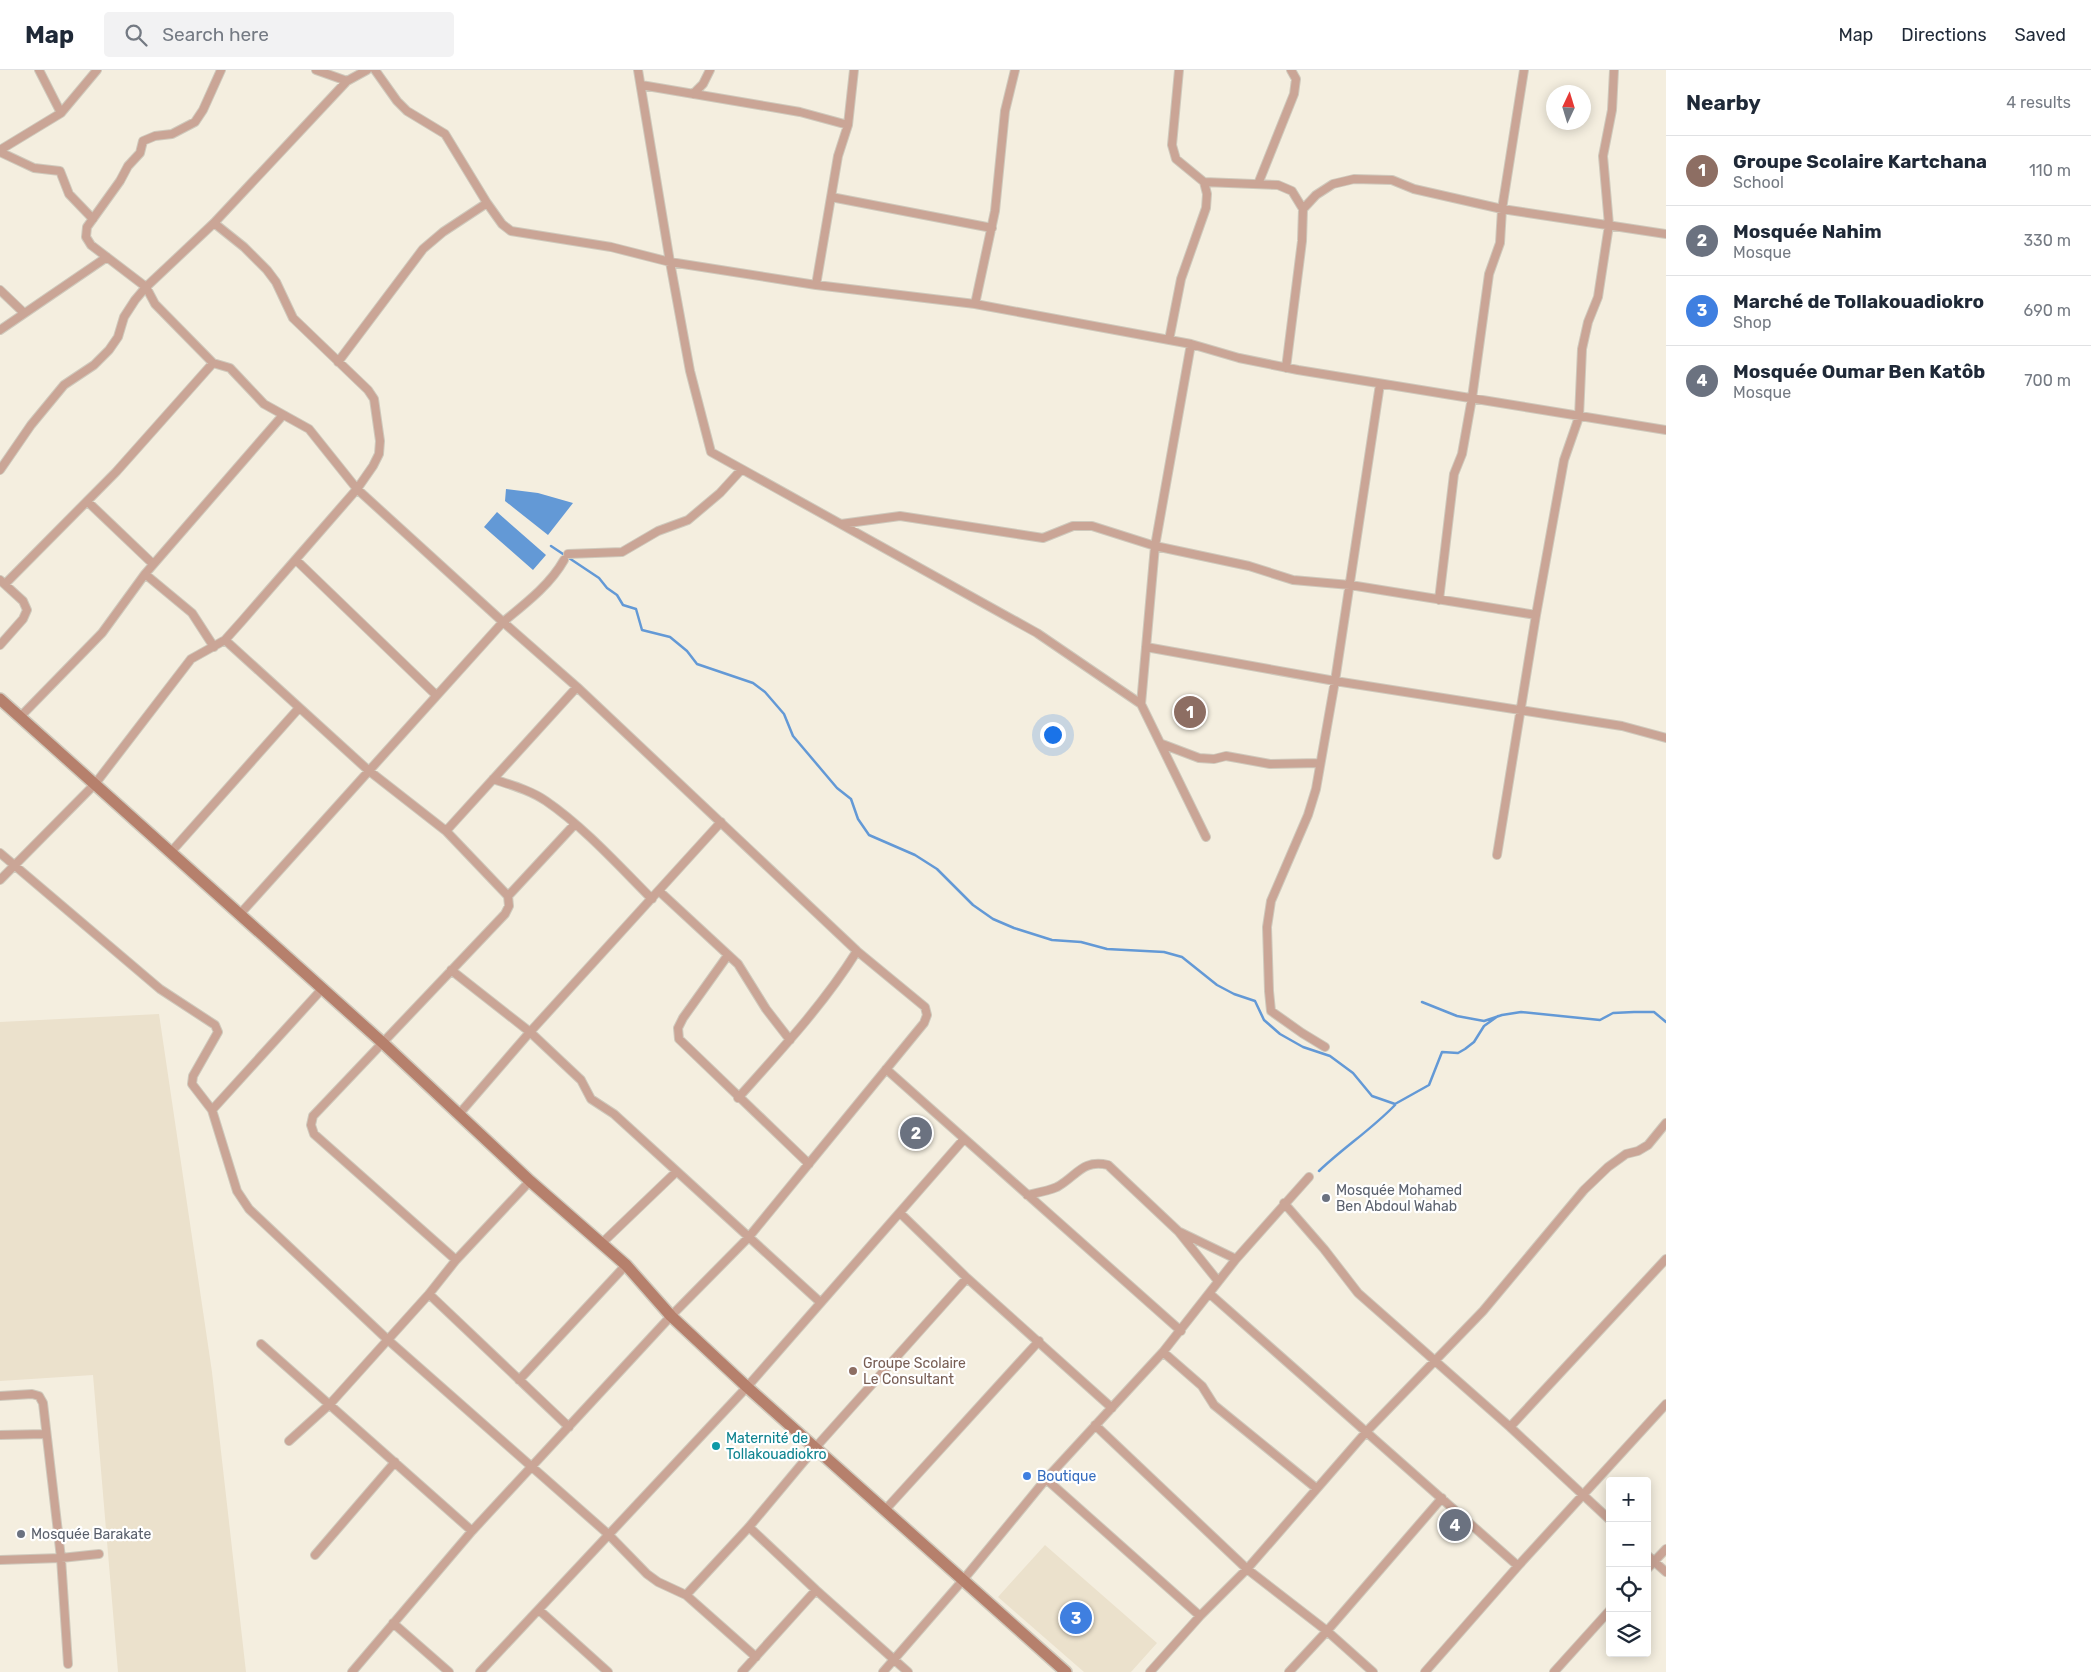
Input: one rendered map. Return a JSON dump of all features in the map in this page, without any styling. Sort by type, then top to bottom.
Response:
[{"type":"street","points":[[39,70],[61,113]]},
{"type":"street","points":[[0,151],[61,113],[97,70]]},
{"type":"street","points":[[221,70],[203,110],[195,122],[172,134],[155,136],[143,141],[140,153],[128,166],[120,181],[87,227],[86,237],[91,245],[146,287],[155,304],[212,362],[230,368],[264,404],[309,429],[357,489],[503,622],[578,687],[857,951],[924,1006],[927,1015],[924,1023],[748,1238],[672,1316],[472,1531],[352,1672]]},
{"type":"street","points":[[316,70],[347,81]]},
{"type":"street","points":[[0,470],[31,425],[64,385],[94,365],[109,350],[118,337],[124,317],[146,287],[214,223],[347,81],[367,70]]},
{"type":"street","points":[[375,70],[397,101],[407,111],[446,134],[487,203],[502,224],[511,231],[611,247],[670,262],[816,285],[975,304],[1192,344],[1239,358],[1286,368],[1666,430]]},
{"type":"street","points":[[638,70],[690,371],[711,452],[1037,633],[1141,704],[1206,837]]},
{"type":"street","points":[[693,94],[703,84],[710,70]]},
{"type":"street","points":[[816,285],[838,156],[848,125],[854,70]]},
{"type":"street","points":[[975,304],[992,228],[1005,110],[1015,70]]},
{"type":"street","points":[[1169,340],[1181,279],[1206,208],[1207,194],[1204,182],[1176,159],[1172,145],[1179,70]]},
{"type":"street","points":[[1258,184],[1294,94],[1296,79],[1292,70]]},
{"type":"street","points":[[1439,600],[1454,474],[1462,454],[1472,398],[1489,274],[1500,243],[1502,209],[1524,70]]},
{"type":"street","points":[[1497,855],[1536,614],[1564,460],[1579,416],[1582,349],[1588,322],[1598,297],[1609,225],[1604,156],[1612,110],[1614,70]]},
{"type":"street","points":[[641,85],[800,112],[848,125]]},
{"type":"street","points":[[0,151],[34,168],[60,171],[69,194],[93,219]]},
{"type":"street","points":[[1303,209],[1316,194],[1333,184],[1354,179],[1392,180],[1414,189],[1502,209],[1666,234]]},
{"type":"street","points":[[1204,182],[1278,185],[1292,191],[1303,209],[1302,241],[1286,368]]},
{"type":"street","points":[[831,197],[992,228]]},
{"type":"street","points":[[338,362],[423,248],[443,232],[487,203]]},
{"type":"street","points":[[0,880],[95,784],[191,659],[225,640],[357,489],[379,454],[380,441],[376,410],[374,399],[368,390],[293,318],[276,282],[267,270],[244,247],[214,223]]},
{"type":"street","points":[[0,330],[23,312],[107,256]]},
{"type":"street","points":[[0,290],[23,312]]},
{"type":"street","points":[[1141,704],[1155,546],[1192,344]]},
{"type":"street","points":[[0,644],[23,619],[27,610],[22,601],[2,582],[88,502],[212,362]]},
{"type":"street","points":[[1325,1047],[1302,1034],[1271,1011],[1268,991],[1267,927],[1271,901],[1308,815],[1316,789],[1335,681],[1380,384]]},
{"type":"street","points":[[20,717],[102,633],[145,574],[283,415]]},
{"type":"street","points":[[240,914],[503,622],[558,572],[566,557],[622,552],[658,531],[688,520],[720,493],[742,470]]},
{"type":"street","points":[[88,502],[154,564]]},
{"type":"street","points":[[841,524],[900,516],[1043,538],[1073,526],[1092,526],[1155,546],[1249,566],[1293,580],[1350,584],[1439,600],[1536,614]]},
{"type":"street","points":[[296,560],[436,695]]},
{"type":"street","points":[[145,574],[192,613],[214,647]]},
{"type":"street","points":[[225,640],[368,770],[446,831],[508,896],[509,906],[505,914],[384,1044],[313,1116],[311,1125],[314,1134],[456,1260]]},
{"type":"street","points":[[1146,647],[1335,681],[1622,726],[1666,738]]},
{"type":"street","points":[[446,831],[578,687]]},
{"type":"street","points":[[0,699],[384,1044],[530,1182],[626,1265],[672,1316],[747,1386],[1066,1672]]},
{"type":"street","points":[[171,852],[299,708]]},
{"type":"street","points":[[1162,744],[1199,758],[1214,759],[1226,756],[1270,764],[1320,763]]},
{"type":"street","points":[[492,779],[523,789],[546,800],[575,824],[652,899]]},
{"type":"street","points":[[460,1114],[530,1032],[720,822]]},
{"type":"street","points":[[508,896],[575,824]]},
{"type":"street","points":[[0,852],[14,866],[160,989],[215,1026],[218,1032],[214,1042],[191,1081],[212,1110],[238,1191],[249,1209],[388,1340],[608,1534],[646,1574],[658,1582],[686,1595],[756,1657]]},
{"type":"street","points":[[659,891],[738,964],[766,1009],[790,1040]]},
{"type":"street","points":[[738,1098],[823,1001],[857,951]]},
{"type":"street","points":[[728,955],[683,1018],[678,1028],[679,1039],[738,1098],[809,1164]]},
{"type":"street","points":[[451,970],[530,1032],[580,1080],[592,1099],[614,1114],[820,1302]]},
{"type":"street","points":[[212,1110],[322,989]]},
{"type":"street","points":[[886,1069],[1180,1331]]},
{"type":"street","points":[[1150,1672],[1200,1616],[1247,1569],[1367,1431],[1483,1311],[1584,1190],[1608,1167],[1626,1154],[1638,1151],[1648,1145],[1666,1123]]},
{"type":"street","points":[[480,1672],[747,1386],[964,1139]]},
{"type":"street","points":[[1027,1195],[1056,1187],[1084,1167],[1096,1162],[1108,1165],[1178,1231],[1218,1281]]},
{"type":"street","points":[[602,1243],[676,1172]]},
{"type":"street","points":[[883,1672],[1046,1480],[1163,1352],[1236,1259],[1309,1176]]},
{"type":"street","points":[[290,1441],[330,1404],[429,1294],[456,1260],[530,1182]]},
{"type":"street","points":[[1284,1203],[1324,1248],[1358,1293],[1510,1427],[1606,1516]]},
{"type":"street","points":[[900,1213],[967,1278],[1112,1408]]},
{"type":"street","points":[[1178,1231],[1236,1259]]},
{"type":"street","points":[[1510,1427],[1666,1259]]},
{"type":"street","points":[[519,1380],[626,1265]]},
{"type":"street","points":[[686,1595],[749,1527],[815,1448],[967,1278]]},
{"type":"street","points":[[429,1294],[569,1427]]},
{"type":"street","points":[[1210,1294],[1518,1566]]},
{"type":"street","points":[[885,1510],[1039,1341]]},
{"type":"street","points":[[261,1344],[472,1531]]},
{"type":"street","points":[[1163,1352],[1202,1386],[1214,1405],[1316,1488]]},
{"type":"street","points":[[0,1396],[32,1394],[39,1396],[42,1403],[61,1558],[68,1664]]},
{"type":"street","points":[[1425,1672],[1518,1566],[1666,1404]]},
{"type":"street","points":[[1095,1425],[1247,1569],[1327,1631],[1373,1672]]},
{"type":"street","points":[[0,1435],[45,1434]]},
{"type":"street","points":[[315,1555],[395,1462]]},
{"type":"street","points":[[1046,1480],[1200,1616]]},
{"type":"street","points":[[1289,1672],[1442,1498]]},
{"type":"street","points":[[749,1527],[908,1672]]},
{"type":"street","points":[[1649,1567],[1666,1549]]},
{"type":"street","points":[[0,1560],[61,1558],[99,1554]]},
{"type":"street","points":[[1651,1558],[1666,1572]]},
{"type":"street","points":[[742,1672],[816,1590]]},
{"type":"street","points":[[539,1610],[608,1672]]},
{"type":"street","points":[[1554,1672],[1608,1612]]},
{"type":"street","points":[[393,1624],[449,1672]]},
{"type":"shaded area","points":[[159,1014],[212,1372],[246,1672],[118,1672],[93,1375],[0,1381],[0,1022]]},
{"type":"shaded area","points":[[1045,1545],[1157,1643],[1131,1672],[1084,1672],[998,1597]]},
{"type":"water","points":[[506,489],[538,493],[573,503],[548,535],[505,501]]},
{"type":"water","points":[[497,512],[546,555],[533,570],[484,527]]},
{"type":"waterway","points":[[551,546],[599,578],[607,588],[617,595],[623,605],[636,609],[642,630],[670,637],[687,651],[697,664],[753,683],[765,692],[784,714],[793,736],[837,788],[851,799],[858,819],[869,835],[915,855],[937,869],[973,905],[993,919],[1052,940],[1081,942],[1107,949],[1164,952],[1182,957],[1217,985],[1234,994],[1255,1001],[1264,1020],[1280,1034],[1303,1047],[1330,1056],[1353,1073],[1372,1096],[1395,1104],[1429,1085],[1442,1052],[1458,1053],[1465,1049],[1474,1042],[1484,1026],[1498,1016]]},
{"type":"waterway","points":[[1422,1002],[1457,1016],[1484,1021],[1502,1015],[1521,1012],[1600,1020],[1613,1013],[1654,1012],[1666,1022]]},
{"type":"waterway","points":[[1319,1171],[1395,1105]]},
{"type":"place","name":"Groupe Scolaire Kartchana","points":[[1190,712]]},
{"type":"place","name":"Mosquée Nahim","points":[[916,1133]]},
{"type":"place","name":"Mosquée Mohamed Ben Abdoul Wahab","points":[[1326,1198]]},
{"type":"place","name":"Groupe Scolaire Le Consultant","points":[[853,1371]]},
{"type":"place","name":"Maternité de Tollakouadiokro","points":[[716,1446]]},
{"type":"place","name":"Boutique","points":[[1027,1476]]},
{"type":"place","name":"Mosquée Oumar Ben Katôb","points":[[1455,1525]]},
{"type":"place","name":"Mosquée Barakate","points":[[21,1534]]},
{"type":"place","name":"Marché de Tollakouadiokro","points":[[1076,1618]]}]
